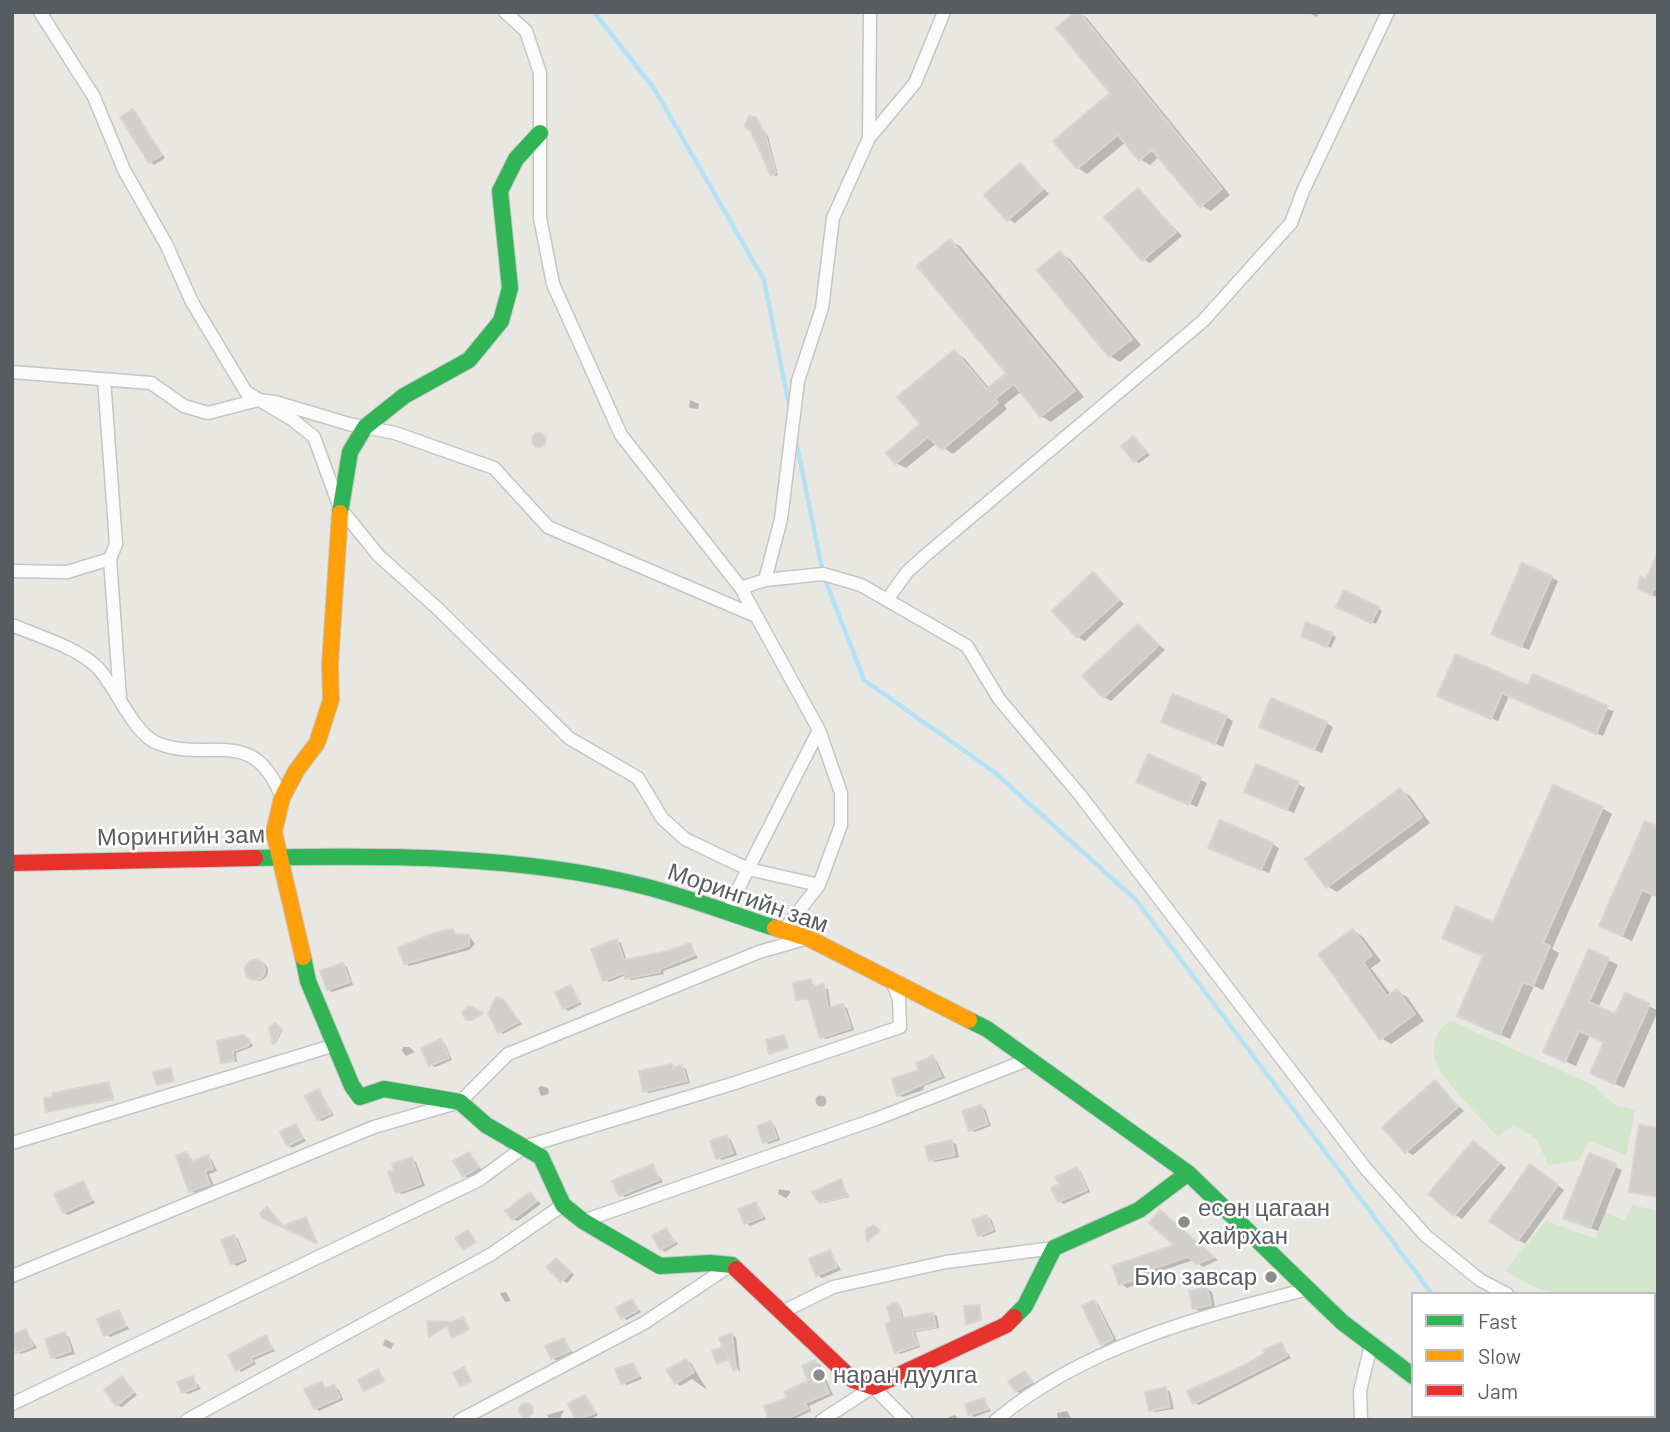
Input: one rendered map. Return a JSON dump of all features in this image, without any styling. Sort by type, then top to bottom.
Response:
[{"type":"street","points":[[40,12],[94,97],[124,170],[166,244],[192,302],[246,392],[293,420],[314,437],[340,508],[379,556],[437,608],[569,738],[638,778],[662,818],[685,839],[748,869],[819,885]]},
{"type":"street","points":[[505,12],[526,31],[540,73],[540,218],[553,284],[621,435],[741,588],[818,730],[841,793],[841,825],[819,885],[784,930]]},
{"type":"street","points":[[869,138],[870,12]]},
{"type":"street","points":[[765,580],[781,519],[798,381],[822,308],[833,218],[869,138],[915,83],[944,12]]},
{"type":"street","points":[[887,600],[907,572],[927,554],[1203,321],[1292,223],[1303,191],[1388,12]]},
{"type":"street","points":[[540,133],[516,159],[500,191],[509,288],[501,321],[469,360],[404,396],[365,427],[350,452],[340,508],[330,653],[331,700],[317,743],[296,771],[282,798],[274,832],[308,981],[360,1097],[384,1089],[460,1102],[485,1125],[541,1157],[563,1205],[583,1221],[660,1266],[710,1262],[732,1265],[853,1380],[873,1387],[906,1420]]},
{"type":"street","points":[[12,372],[151,383],[184,406],[208,413],[258,400],[275,402],[396,433],[494,468],[548,527],[756,616]]},
{"type":"street","points":[[104,379],[116,544],[110,559],[120,699]]},
{"type":"street","points":[[12,571],[67,572],[110,559]]},
{"type":"street","points":[[741,588],[765,580],[823,574],[861,585],[968,646],[999,699],[1080,795],[1366,1169],[1426,1236],[1480,1280],[1503,1292]]},
{"type":"street","points":[[12,625],[81,655],[98,668],[154,743],[184,750],[230,749],[249,754],[276,783],[282,798]]},
{"type":"street","points":[[727,912],[818,730]]},
{"type":"street","name":"Морингийн зам","points":[[12,863],[279,857],[387,857],[498,862],[642,886],[808,938],[988,1029],[1188,1173],[1308,1289],[1371,1345],[1411,1375]]},
{"type":"street","points":[[12,1276],[374,1127],[460,1102],[508,1054],[758,952],[808,938]]},
{"type":"street","points":[[12,1404],[479,1180],[524,1147],[735,1083],[900,1027],[899,999],[892,981]]},
{"type":"street","points":[[12,1143],[335,1045]]},
{"type":"street","points":[[583,1221],[876,1119],[1030,1059]]},
{"type":"street","points":[[780,1312],[834,1287],[946,1262],[1054,1248],[1139,1210],[1188,1173]]},
{"type":"street","points":[[187,1420],[490,1255],[563,1205]]},
{"type":"street","points":[[822,1420],[873,1387],[1006,1325],[1025,1306],[1054,1248]]},
{"type":"street","points":[[460,1420],[644,1324],[732,1265]]},
{"type":"street","points":[[996,1420],[1018,1402],[1129,1340],[1308,1289]]},
{"type":"street","points":[[1361,1420],[1360,1391],[1371,1345]]},
{"type":"green space","points":[[1451,1021],[1593,1085],[1616,1106],[1635,1110],[1626,1155],[1590,1141],[1578,1161],[1548,1165],[1537,1139],[1514,1125],[1498,1137],[1449,1083],[1435,1060],[1437,1034]]},
{"type":"green space","points":[[1632,1205],[1658,1211],[1658,1319],[1656,1292],[1553,1292],[1522,1281],[1506,1270],[1546,1221],[1596,1239],[1605,1212],[1625,1221]]},
{"type":"building","points":[[1075,12],[1079,12],[1222,189],[1200,207],[1152,150],[1139,161],[1118,135],[1077,169],[1053,141],[1110,93],[1056,28]]},
{"type":"building","points":[[133,109],[162,155],[149,163],[120,117]]},
{"type":"building","points":[[749,116],[756,117],[765,133],[776,173],[771,175],[751,132],[745,126]]},
{"type":"building","points":[[1020,163],[1043,189],[1007,221],[984,195]]},
{"type":"building","points":[[1138,188],[1176,232],[1142,261],[1104,217]]},
{"type":"building","points":[[950,239],[1075,391],[1040,417],[1014,384],[995,399],[998,403],[942,450],[928,437],[895,464],[886,453],[920,424],[897,397],[954,350],[987,389],[1006,373],[917,266]]},
{"type":"building","points":[[1060,251],[1132,339],[1109,357],[1037,270]]},
{"type":"building","points":[[536,433],[542,433],[546,440],[542,447],[536,447],[532,443],[532,437]]},
{"type":"building","points":[[1133,436],[1147,452],[1134,462],[1121,446]]},
{"type":"building","points":[[1658,552],[1658,590],[1654,588],[1651,595],[1638,589],[1640,576],[1646,579]]},
{"type":"building","points":[[1522,563],[1552,576],[1521,647],[1491,634]]},
{"type":"building","points":[[1093,572],[1119,600],[1077,638],[1052,611]]},
{"type":"building","points":[[1344,590],[1379,607],[1371,623],[1336,607]]},
{"type":"building","points":[[1306,622],[1332,633],[1327,647],[1301,636]]},
{"type":"building","points":[[1138,624],[1159,645],[1103,698],[1082,676]]},
{"type":"building","points":[[1456,654],[1528,685],[1533,674],[1608,706],[1596,734],[1502,693],[1491,719],[1437,696]]},
{"type":"building","points":[[1173,694],[1227,716],[1215,744],[1161,722]]},
{"type":"building","points":[[1271,698],[1327,722],[1314,750],[1259,727]]},
{"type":"building","points":[[1148,754],[1201,777],[1189,805],[1136,782]]},
{"type":"building","points":[[1256,764],[1299,782],[1287,810],[1244,792]]},
{"type":"building","points":[[1553,785],[1603,807],[1543,943],[1550,946],[1533,986],[1523,982],[1500,1035],[1457,1016],[1483,956],[1442,938],[1456,906],[1493,922]]},
{"type":"building","points":[[1400,788],[1422,817],[1326,888],[1305,859]]},
{"type":"building","points":[[1220,820],[1273,843],[1261,870],[1208,848]]},
{"type":"building","points":[[1645,821],[1658,826],[1658,897],[1642,890],[1622,936],[1599,926]]},
{"type":"building","points":[[453,929],[454,934],[469,935],[469,946],[404,964],[398,948],[434,933]]},
{"type":"building","points":[[1353,929],[1372,955],[1363,962],[1387,996],[1397,989],[1415,1014],[1380,1040],[1318,954]]},
{"type":"building","points":[[617,939],[624,960],[669,951],[690,943],[695,955],[660,969],[660,972],[625,979],[624,973],[603,981],[591,949]]},
{"type":"building","points":[[1589,949],[1609,958],[1589,1002],[1615,1014],[1625,993],[1650,1004],[1614,1084],[1590,1073],[1604,1042],[1579,1031],[1565,1062],[1543,1052]]},
{"type":"building","points":[[251,960],[259,960],[265,970],[259,980],[251,980],[245,974],[245,966]]},
{"type":"building","points":[[343,963],[350,982],[327,990],[320,971]]},
{"type":"building","points":[[811,979],[812,987],[824,984],[828,1008],[843,1004],[851,1028],[820,1038],[808,998],[796,1000],[793,983]]},
{"type":"building","points":[[571,985],[579,1002],[563,1009],[555,992]]},
{"type":"building","points":[[496,997],[504,1000],[519,1022],[498,1033],[488,1014]]},
{"type":"building","points":[[469,1006],[483,1013],[472,1020],[466,1020],[462,1012]]},
{"type":"building","points":[[275,1023],[282,1030],[273,1044],[269,1028]]},
{"type":"building","points":[[243,1035],[250,1041],[248,1046],[233,1051],[234,1061],[221,1063],[217,1041]]},
{"type":"building","points":[[784,1035],[788,1048],[769,1054],[766,1040]]},
{"type":"building","points":[[441,1039],[449,1058],[429,1066],[421,1048]]},
{"type":"building","points":[[933,1056],[941,1076],[897,1096],[892,1079],[919,1070],[916,1063]]},
{"type":"building","points":[[672,1064],[673,1068],[682,1065],[687,1081],[643,1092],[639,1071]]},
{"type":"building","points":[[171,1068],[174,1081],[157,1085],[153,1072]]},
{"type":"building","points":[[1435,1080],[1458,1107],[1405,1153],[1382,1127]]},
{"type":"building","points":[[109,1082],[113,1099],[46,1112],[44,1098],[52,1097],[53,1093]]},
{"type":"building","points":[[319,1089],[331,1113],[317,1120],[305,1096]]},
{"type":"building","points":[[981,1105],[988,1124],[969,1131],[962,1111]]},
{"type":"building","points":[[771,1121],[777,1138],[763,1143],[757,1126]]},
{"type":"building","points":[[296,1124],[303,1138],[287,1146],[280,1132]]},
{"type":"building","points":[[1639,1125],[1658,1128],[1658,1197],[1629,1192]]},
{"type":"building","points":[[727,1135],[733,1153],[716,1159],[710,1141]]},
{"type":"building","points":[[952,1140],[955,1155],[929,1161],[925,1146]]},
{"type":"building","points":[[1473,1141],[1500,1163],[1454,1216],[1428,1194]]},
{"type":"building","points":[[187,1152],[191,1162],[208,1155],[213,1169],[205,1171],[210,1184],[189,1192],[176,1156]]},
{"type":"building","points":[[469,1152],[479,1167],[463,1177],[453,1161]]},
{"type":"building","points":[[1589,1153],[1616,1164],[1590,1228],[1563,1218]]},
{"type":"building","points":[[412,1157],[421,1184],[396,1193],[388,1172],[394,1170],[392,1164]]},
{"type":"building","points":[[653,1164],[659,1180],[619,1196],[612,1181]]},
{"type":"building","points":[[1530,1164],[1558,1185],[1518,1241],[1489,1221]]},
{"type":"building","points":[[1077,1167],[1087,1190],[1058,1202],[1051,1188],[1059,1184],[1056,1177]]},
{"type":"building","points":[[841,1179],[847,1196],[819,1203],[812,1192]]},
{"type":"building","points":[[83,1181],[92,1200],[63,1213],[54,1194]]},
{"type":"building","points":[[530,1192],[537,1201],[512,1220],[505,1211]]},
{"type":"building","points":[[756,1202],[763,1217],[744,1224],[738,1209]]},
{"type":"building","points":[[267,1207],[283,1226],[306,1217],[316,1243],[262,1218],[260,1213]]},
{"type":"building","points":[[1160,1210],[1214,1257],[1196,1264],[1188,1257],[1143,1272],[1145,1276],[1119,1285],[1112,1266],[1174,1245],[1149,1223]]},
{"type":"building","points":[[987,1215],[993,1230],[978,1236],[972,1220]]},
{"type":"building","points":[[873,1225],[880,1230],[867,1242],[866,1230]]},
{"type":"building","points":[[666,1228],[675,1242],[660,1250],[652,1236]]},
{"type":"building","points":[[468,1230],[476,1242],[463,1250],[455,1238]]},
{"type":"building","points":[[234,1235],[244,1259],[231,1264],[221,1240]]},
{"type":"building","points":[[830,1250],[837,1267],[816,1276],[809,1259]]},
{"type":"building","points":[[556,1258],[571,1272],[561,1282],[546,1267]]},
{"type":"building","points":[[1207,1287],[1211,1305],[1193,1309],[1189,1291]]},
{"type":"building","points":[[632,1299],[638,1310],[621,1319],[616,1308]]},
{"type":"building","points":[[1094,1300],[1113,1339],[1101,1345],[1082,1306]]},
{"type":"building","points":[[894,1302],[899,1305],[901,1318],[933,1313],[936,1327],[912,1331],[918,1345],[895,1353],[885,1324],[891,1322],[887,1307]]},
{"type":"building","points":[[980,1305],[981,1319],[966,1325],[964,1306]]},
{"type":"building","points":[[119,1310],[126,1326],[104,1336],[97,1319]]},
{"type":"building","points":[[463,1317],[469,1329],[452,1338],[447,1326],[429,1337],[427,1321],[453,1322]]},
{"type":"building","points":[[26,1329],[33,1346],[16,1353],[12,1335]]},
{"type":"building","points":[[65,1332],[71,1351],[51,1358],[45,1339]]},
{"type":"building","points":[[732,1333],[736,1370],[734,1371],[719,1338]]},
{"type":"building","points":[[266,1335],[272,1349],[251,1358],[253,1362],[236,1371],[228,1355]]},
{"type":"building","points":[[564,1338],[570,1351],[551,1359],[545,1346]]},
{"type":"building","points":[[1282,1342],[1287,1356],[1193,1404],[1187,1391],[1243,1366],[1265,1353],[1264,1350]]},
{"type":"building","points":[[723,1347],[728,1359],[717,1364],[712,1351]]},
{"type":"building","points":[[686,1359],[694,1372],[675,1384],[666,1370]]},
{"type":"building","points":[[815,1360],[829,1393],[805,1403],[808,1409],[784,1420],[769,1420],[764,1406],[787,1398],[784,1392],[808,1381],[802,1366]]},
{"type":"building","points":[[633,1363],[639,1376],[621,1384],[615,1369]]},
{"type":"building","points":[[464,1367],[471,1381],[460,1386],[453,1373]]},
{"type":"building","points":[[378,1369],[384,1381],[364,1391],[358,1380]]},
{"type":"building","points":[[1025,1371],[1032,1382],[1015,1392],[1008,1381]]},
{"type":"building","points":[[122,1376],[134,1392],[116,1406],[104,1390]]},
{"type":"building","points":[[193,1376],[197,1387],[182,1393],[177,1382]]},
{"type":"building","points":[[322,1381],[325,1389],[334,1385],[340,1398],[314,1409],[304,1389]]},
{"type":"building","points":[[1166,1387],[1170,1407],[1149,1411],[1145,1392]]},
{"type":"building","points":[[585,1395],[595,1413],[576,1420],[568,1404]]},
{"type":"building","points":[[984,1398],[988,1409],[968,1415],[965,1404]]},
{"type":"building","points":[[526,1403],[531,1405],[531,1415],[526,1417],[521,1415],[519,1410],[521,1405]]},
{"type":"waterway","points":[[594,12],[655,90],[764,280],[790,410]]},
{"type":"waterway","points":[[796,440],[823,574],[864,680],[993,771],[1136,900],[1430,1292]]},
{"type":"traffic: fast","points":[[340,513],[350,452],[365,427],[404,396],[469,360],[501,321],[510,288],[500,191],[516,159],[540,133]]},
{"type":"traffic: fast","points":[[255,858],[401,857],[548,868],[643,886],[775,928]]},
{"type":"traffic: fast","points":[[303,957],[308,981],[352,1086],[360,1097],[384,1089],[460,1102],[486,1125],[541,1157],[563,1205],[583,1221],[660,1266],[710,1263],[732,1265],[736,1269]]},
{"type":"traffic: fast","points":[[969,1020],[987,1029],[1188,1173],[1342,1322],[1411,1374]]},
{"type":"traffic: fast","points":[[1014,1317],[1025,1306],[1054,1248],[1139,1210],[1188,1173]]},
{"type":"traffic: slow","points":[[303,957],[274,832],[282,798],[296,771],[317,743],[331,700],[330,664],[340,513]]},
{"type":"traffic: slow","points":[[775,928],[808,938],[969,1020]]},
{"type":"traffic: jam","points":[[12,863],[255,858]]},
{"type":"traffic: jam","points":[[736,1269],[853,1380],[873,1387],[1006,1325],[1014,1317]]},
{"type":"place","name":"есөн цагаан хайрхан","points":[[1184,1222]]},
{"type":"place","name":"Био завсар","points":[[1271,1277]]},
{"type":"place","name":"наран дуулга","points":[[819,1375]]}]
